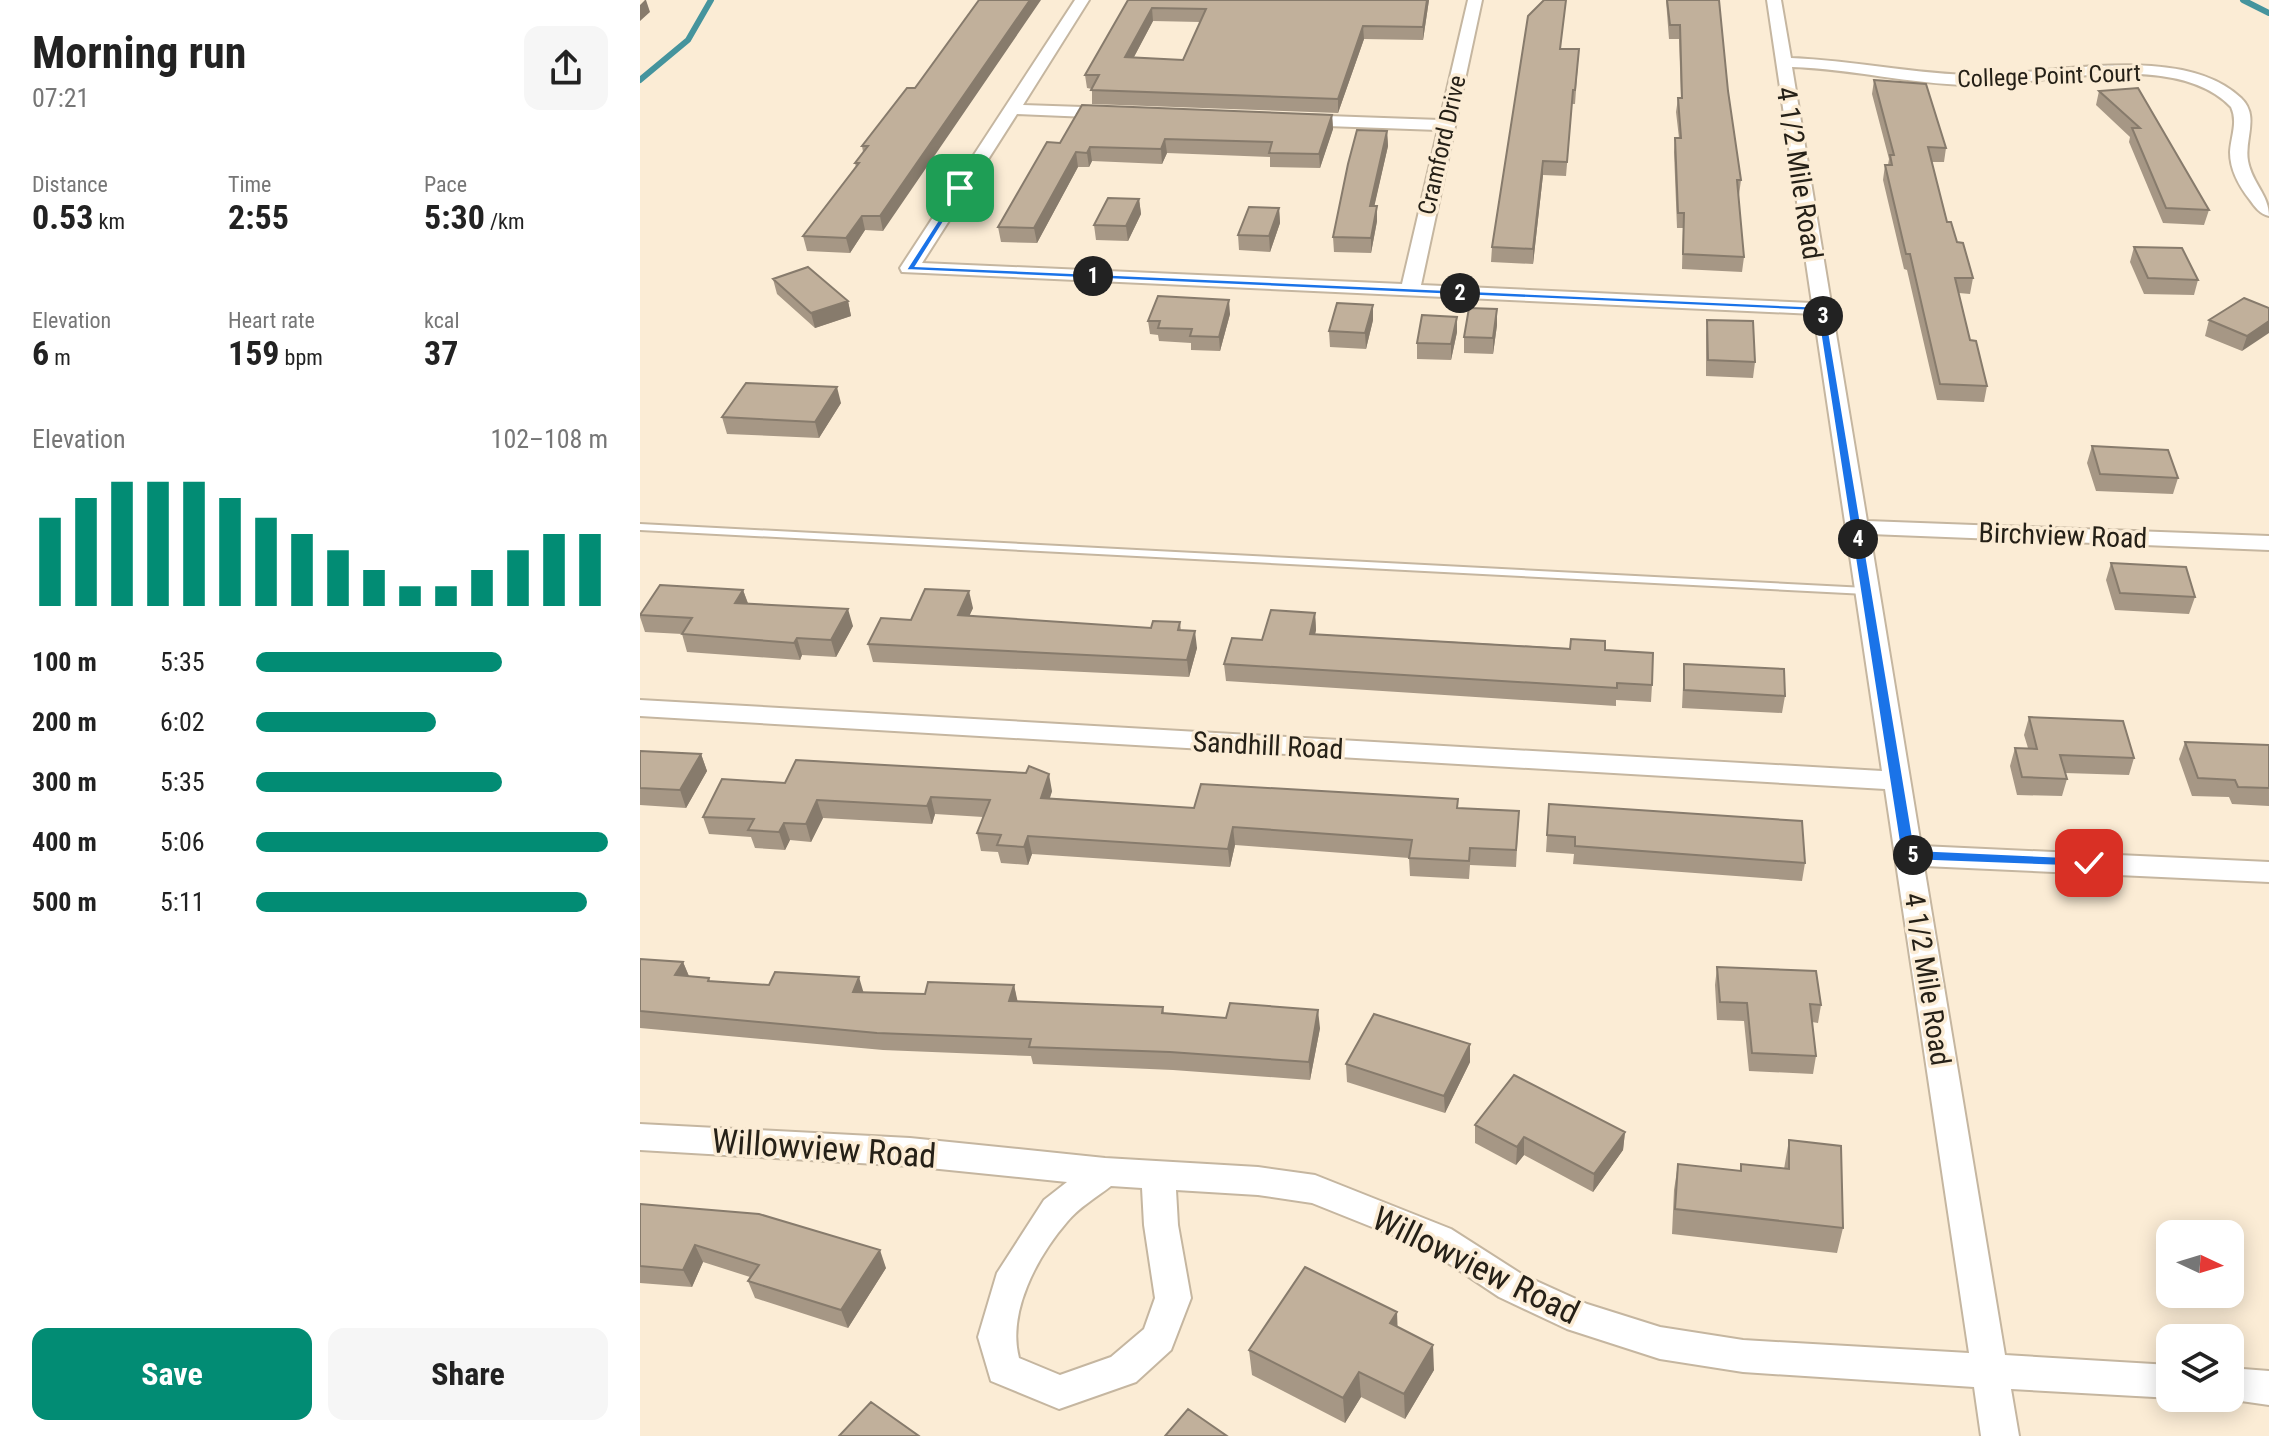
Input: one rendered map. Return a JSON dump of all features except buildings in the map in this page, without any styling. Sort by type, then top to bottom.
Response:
[{"type":"street","points":[[1082,0],[909,268],[1822,309]]},
{"type":"street","name":"Cramford Drive","points":[[1410,290],[1475,0]]},
{"type":"street","name":"4 1/2 Mile Road","points":[[1774,0],[2000,1436]]},
{"type":"street","name":"College Point Court","points":[[1783,62],[1838,64],[1911,76],[1970,80],[2116,71],[2185,78],[2221,91],[2242,108],[2245,117],[2238,144],[2239,162],[2246,181],[2269,211]]},
{"type":"street","points":[[1012,109],[1136,113]]},
{"type":"street","points":[[1276,119],[1447,125]]},
{"type":"street","name":"Birchview Road","points":[[1857,527],[2269,543]]},
{"type":"street","name":"Sandhill Road","points":[[640,708],[1897,781]]},
{"type":"street","points":[[1908,855],[2269,872]]},
{"type":"street","name":"Willowview Road","points":[[640,1137],[910,1152],[1105,1172],[1258,1181],[1315,1189],[1439,1239],[1511,1286],[1580,1318],[1660,1343],[1743,1356],[2156,1381]]},
{"type":"street","points":[[1105,1172],[1056,1210],[1014,1273],[996,1337],[1004,1369],[1059,1392],[1123,1370],[1158,1339],[1173,1298],[1161,1225],[1158,1175]]},
{"type":"street","points":[[2244,1386],[2269,1388]]},
{"type":"lane","points":[[640,527],[1866,591]]},
{"type":"waterway","points":[[640,80],[688,40],[711,0]]},
{"type":"waterway","points":[[2243,0],[2269,13]]},
{"type":"route","points":[[960,188],[909,268],[1822,309],[1908,855],[2089,863]]}]
